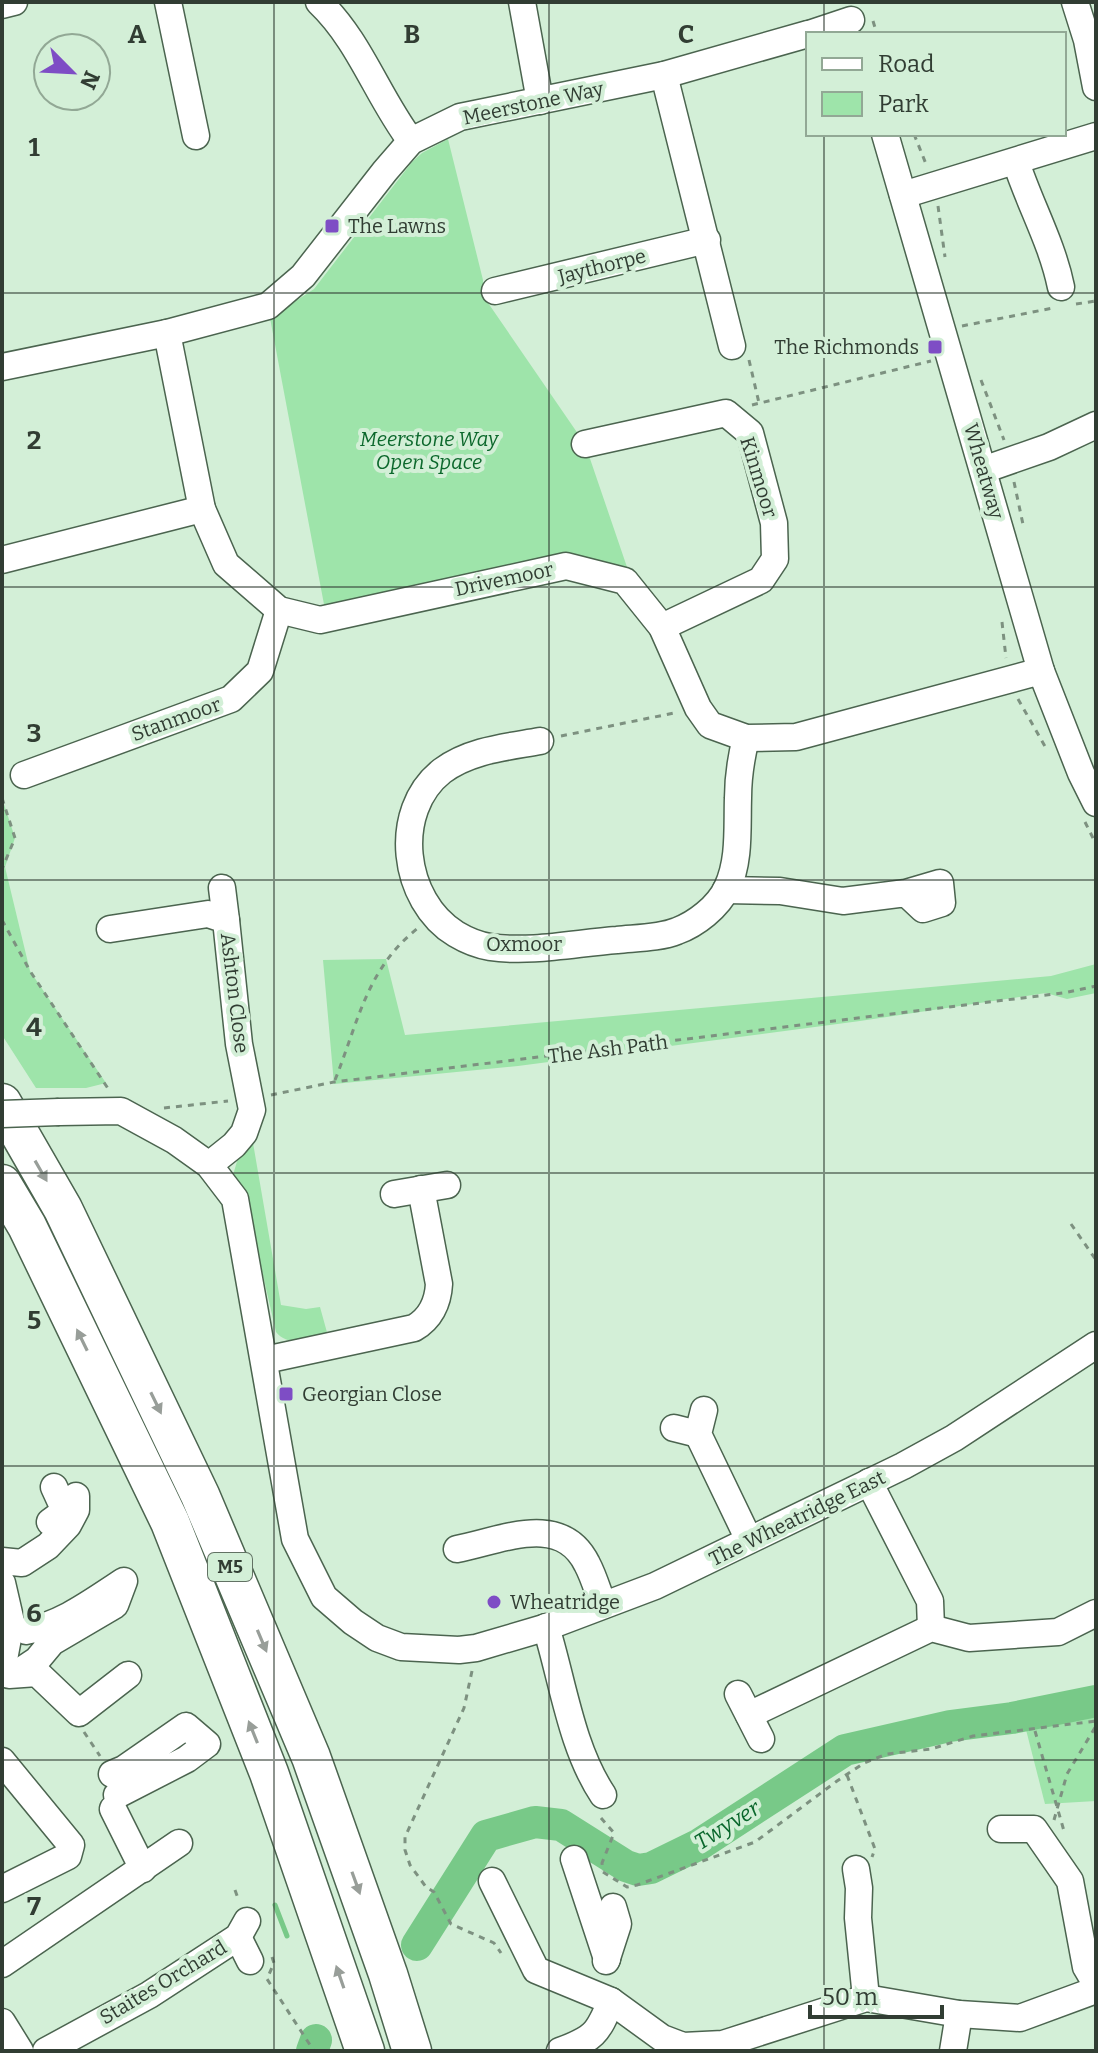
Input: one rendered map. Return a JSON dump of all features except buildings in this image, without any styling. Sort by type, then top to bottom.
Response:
[{"type":"highway","name":"M5","points":[[2,1103],[63,1209],[200,1495],[311,1757],[412,2051]]},
{"type":"highway","name":"M5","points":[[2,1184],[27,1226],[170,1522],[269,1773],[365,2051]]},
{"type":"street","points":[[2,5],[14,2]]},
{"type":"street","points":[[168,2],[196,136]]},
{"type":"street","points":[[319,2],[334,16],[354,44],[384,101],[411,141]]},
{"type":"street","points":[[522,2],[540,101]]},
{"type":"street","points":[[1075,2],[1087,40],[1096,87]]},
{"type":"street","name":"Meerstone Way","points":[[814,32],[851,19]]},
{"type":"street","name":"Meerstone Way","points":[[2,367],[167,333],[268,306],[303,276],[411,141],[460,117],[664,75],[806,35]]},
{"type":"street","points":[[664,75],[707,240],[724,338]]},
{"type":"street","name":"Wheatway","points":[[886,136],[1041,671],[1096,803]]},
{"type":"street","points":[[903,195],[1096,136]]},
{"type":"street","points":[[1016,162],[1034,213],[1050,243],[1055,287]]},
{"type":"street","name":"Jaythorpe","points":[[510,294],[707,240]]},
{"type":"street","name":"Drivemoor","points":[[167,333],[202,509],[226,564],[279,610],[320,620],[566,566],[625,581],[662,627],[698,708],[710,725],[746,738],[796,737],[1041,671]]},
{"type":"street","name":"Kinmoor","points":[[585,444],[726,413],[750,433],[774,523],[775,559],[761,580],[662,627]]},
{"type":"street","points":[[983,470],[1049,447],[1096,425]]},
{"type":"street","points":[[2,560],[202,509]]},
{"type":"street","name":"Stanmoor","points":[[36,777],[231,699],[260,671],[279,610]]},
{"type":"street","name":"Oxmoor","points":[[540,741],[478,753],[442,771],[426,789],[412,819],[409,856],[415,884],[439,921],[478,945],[493,948],[536,947],[636,938],[673,933],[692,925],[726,890],[735,866],[740,761],[746,738]]},
{"type":"street","points":[[222,888],[226,920]]},
{"type":"street","points":[[726,890],[780,891],[843,901],[906,893]]},
{"type":"street","name":"Ashton Close","points":[[121,934],[208,914],[226,920],[239,1044],[251,1098],[251,1118],[244,1133],[209,1165]]},
{"type":"street","points":[[2,1114],[121,1111],[174,1140],[209,1165],[235,1199],[295,1539],[324,1597],[377,1638],[401,1647],[476,1648]]},
{"type":"street","points":[[265,1360],[414,1328],[426,1319],[437,1298],[439,1284],[434,1187],[394,1194]]},
{"type":"street","name":"The Wheatridge East","points":[[476,1648],[546,1627],[655,1586],[869,1482],[954,1438],[1096,1345]]},
{"type":"street","points":[[692,1424],[749,1540]]},
{"type":"street","points":[[869,1482],[930,1601],[931,1628]]},
{"type":"street","points":[[2,1559],[65,1511],[65,1492]]},
{"type":"street","points":[[457,1549],[485,1555],[534,1532],[561,1536],[575,1546],[588,1564],[603,1605]]},
{"type":"street","points":[[18,1626],[43,1628],[80,1610],[124,1581],[115,1605],[52,1642],[19,1671]]},
{"type":"street","points":[[2,1583],[18,1626],[19,1671],[81,1722],[128,1675]]},
{"type":"street","points":[[761,1739],[743,1705],[931,1628],[969,1638],[1058,1632],[1096,1613]]},
{"type":"street","points":[[18,1626],[19,1671]]},
{"type":"street","points":[[546,1627],[562,1677],[574,1733],[600,1778]]},
{"type":"street","points":[[2,1761],[71,1845],[68,1856],[2,1889]]},
{"type":"street","points":[[114,1793],[143,1869]]},
{"type":"street","points":[[492,1881],[536,1970],[601,1996],[662,2038],[683,2046],[723,2044],[866,1998],[959,2014],[1020,2018],[1096,1987],[1086,1967],[1070,1881],[1034,1829],[1001,1829]]},
{"type":"street","points":[[2,1964],[179,1843]]},
{"type":"street","points":[[574,1859],[607,1959]]},
{"type":"street","points":[[852,1882],[866,1998]]},
{"type":"street","points":[[560,2051],[595,2035],[601,1977],[618,1924],[613,1907]]},
{"type":"street","name":"Staites Orchard","points":[[46,2051],[149,1995],[242,1929],[250,1961]]},
{"type":"street","points":[[953,2051],[959,2014]]},
{"type":"street","points":[[2,2022],[20,2051]]},
{"type":"path","points":[[941,329],[1055,287],[1096,301]]},
{"type":"path","points":[[724,338],[748,355],[759,403]]},
{"type":"path","points":[[726,413],[950,356]]},
{"type":"path","points":[[540,741],[698,708]]},
{"type":"path","points":[[2,798],[15,838],[2,869]]},
{"type":"path","points":[[2,920],[30,971],[106,1083],[121,1111]]},
{"type":"path","points":[[334,1082],[363,1000],[386,959],[421,926]]},
{"type":"path","name":"The Ash Path","points":[[164,1108],[251,1098],[334,1082],[1047,995],[1096,986]]},
{"type":"path","points":[[1071,1224],[1096,1260]]},
{"type":"path","points":[[476,1648],[464,1708],[405,1837],[405,1850],[410,1865],[426,1887],[434,1892],[451,1924],[494,1943],[505,1957],[536,1970]]},
{"type":"path","points":[[611,1839],[602,1863],[603,1872],[627,1887],[755,1842],[864,1763],[887,1754],[931,1749],[973,1736],[1096,1723]]},
{"type":"path","points":[[1043,1841],[1050,1832],[1067,1774],[1096,1723]]},
{"type":"path","points":[[847,1775],[875,1849],[852,1882]]},
{"type":"path","points":[[242,1929],[261,1940],[269,1949],[274,1963],[267,1979],[314,2051]]},
{"type":"green space","name":"Meerstone Way Open Space","points":[[448,139],[483,280],[484,297],[585,444],[628,570],[326,615],[270,318],[314,289],[412,162]]},
{"type":"green space","points":[[2,798],[15,838],[5,867],[30,971],[106,1083],[86,1088],[36,1088],[2,1035]]},
{"type":"green space","points":[[386,959],[405,1035],[1051,976],[1096,964],[1096,993],[1067,999],[1046,993],[518,1066],[334,1084],[323,960]]},
{"type":"green space","points":[[253,1143],[281,1305],[306,1309],[320,1307],[328,1336],[294,1341],[276,1332],[252,1227],[233,1175],[238,1158]]},
{"type":"green space","points":[[1096,1697],[1096,1801],[1045,1804],[1023,1718]]},
{"type":"waterway","name":"Twyver","points":[[417,1945],[486,1836],[535,1822],[561,1825],[626,1866],[638,1870],[651,1868],[700,1844],[845,1750],[950,1726],[1012,1718],[1096,1701]]},
{"type":"waterway","points":[[275,1905],[287,1936]]},
{"type":"waterway","name":"Twyver","points":[[312,2051],[316,2040]]},
{"type":"place","name":"The Lawns","points":[[332,226]]},
{"type":"place","name":"The Richmonds","points":[[935,347]]},
{"type":"place","name":"Georgian Close","points":[[286,1394]]},
{"type":"place","name":"Wheatridge","points":[[494,1602]]}]
